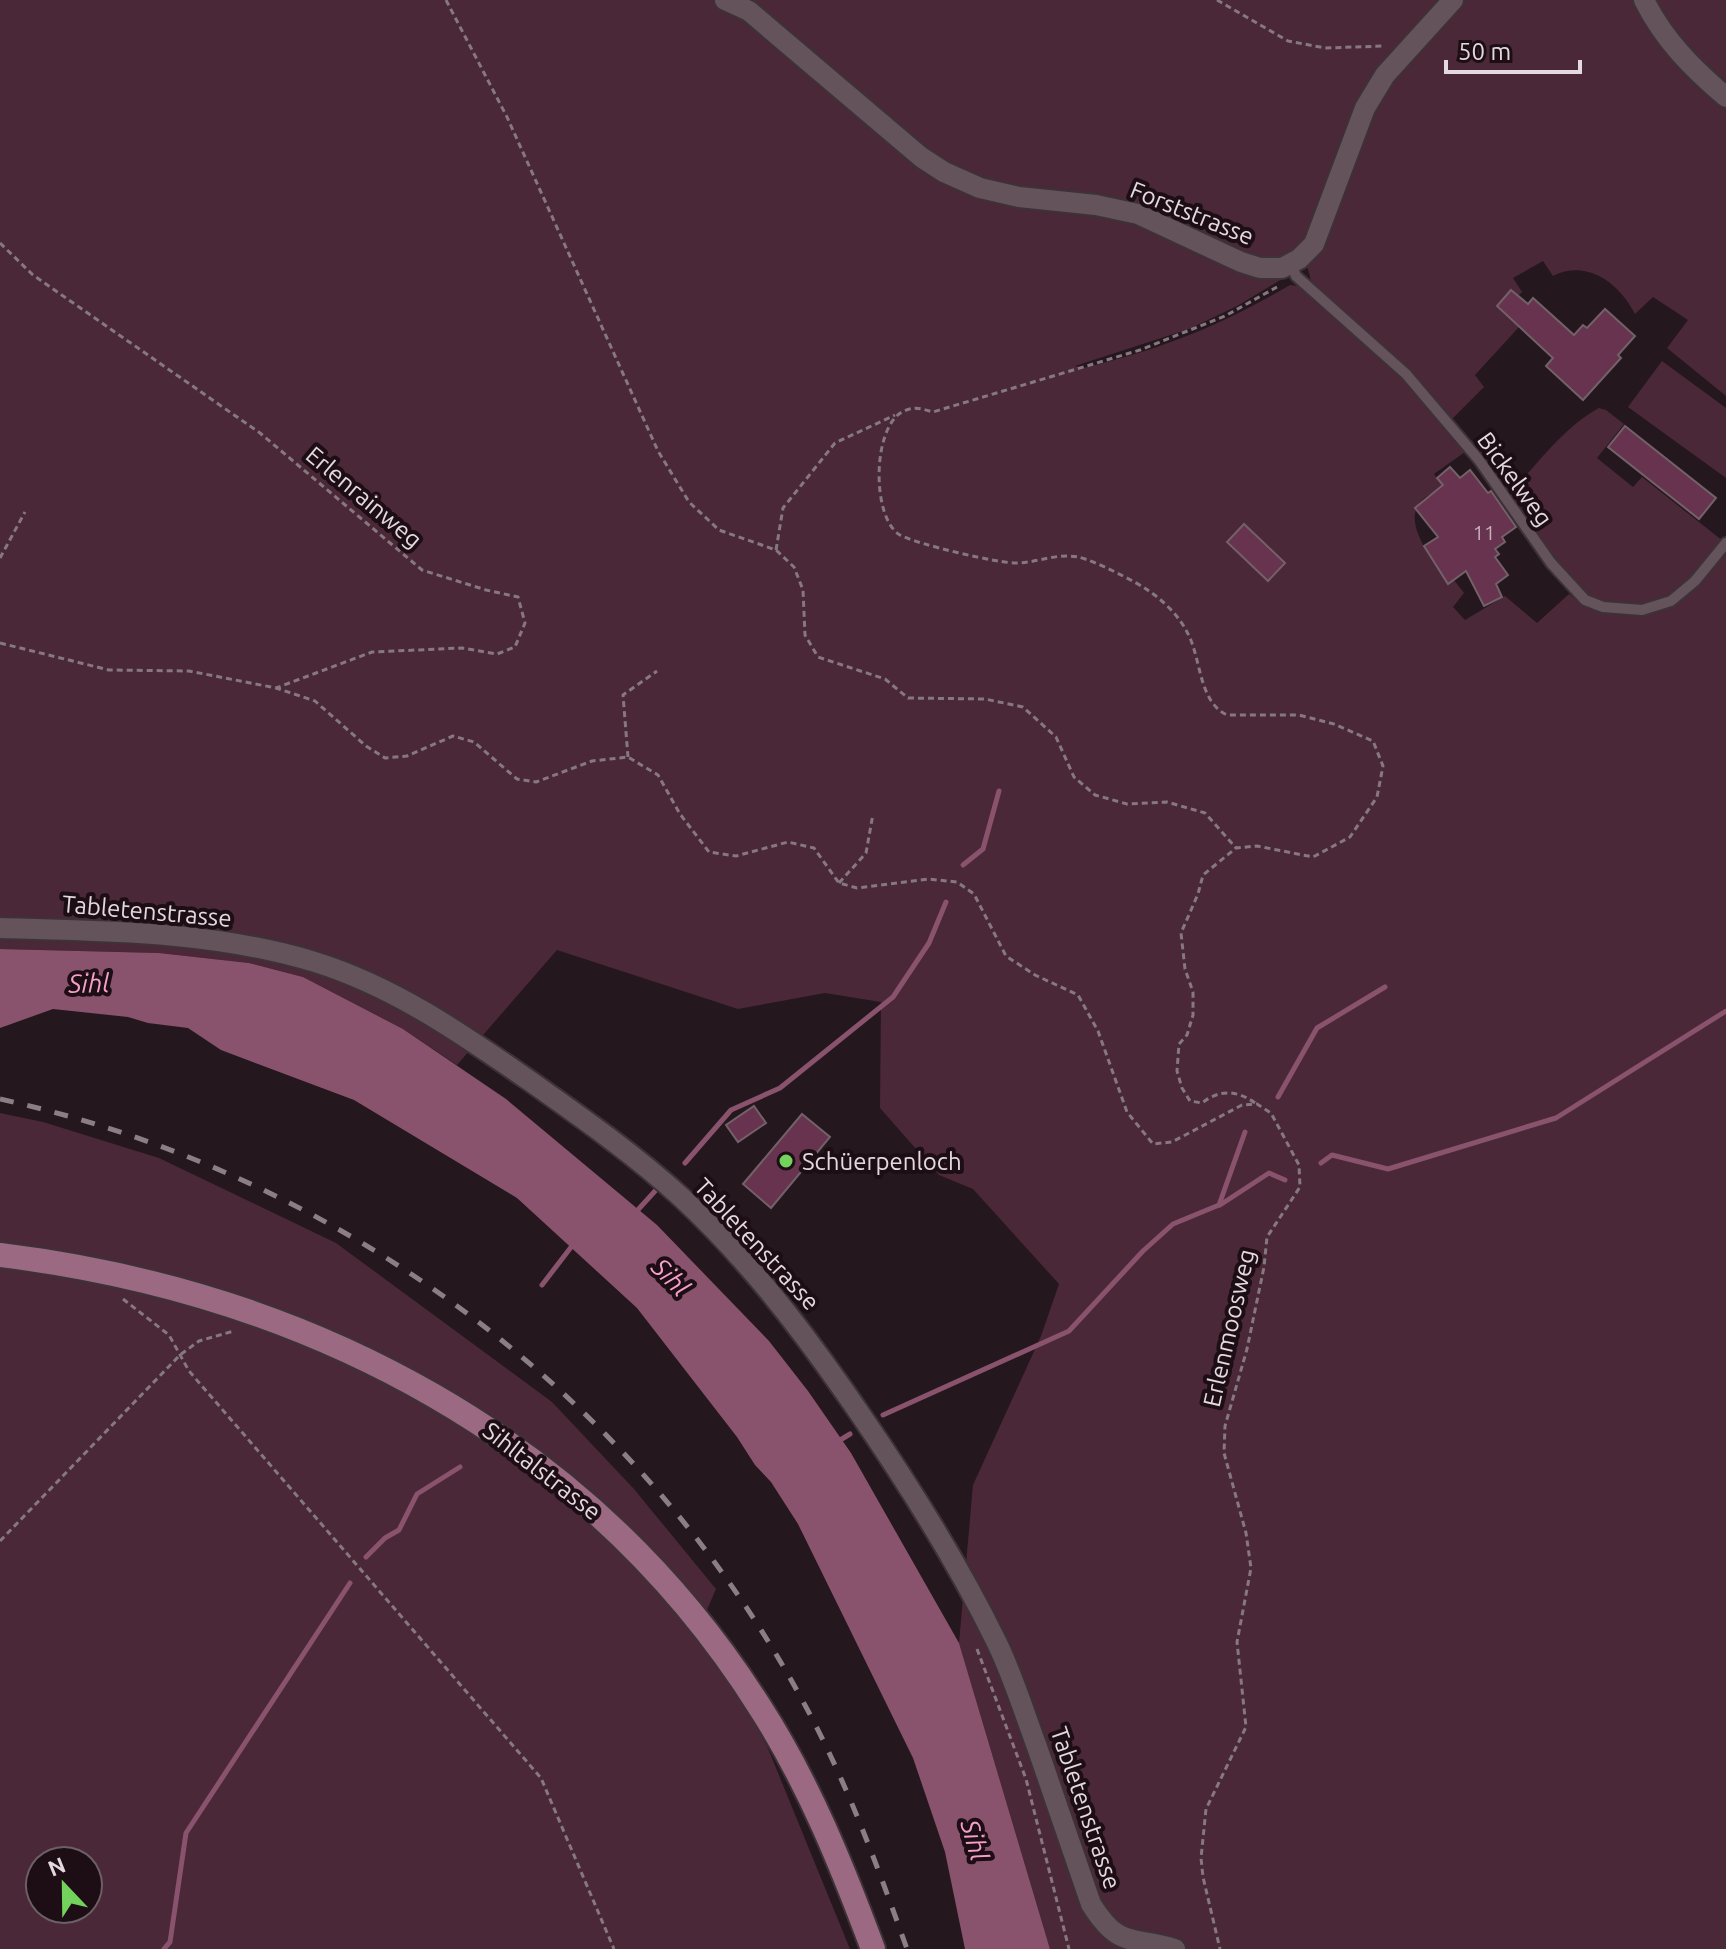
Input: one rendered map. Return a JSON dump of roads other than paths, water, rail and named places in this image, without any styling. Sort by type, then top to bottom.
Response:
[{"type":"main road","name":"Sihltalstrasse","points":[[0,1255],[165,1287],[303,1332],[361,1356],[429,1391],[531,1458],[603,1518],[653,1567],[693,1613],[735,1670],[773,1727],[814,1804],[873,1949]]},
{"type":"street","name":"Forststrasse","points":[[725,0],[749,11],[921,157],[944,172],[980,188],[1019,197],[1096,205],[1138,214],[1260,268],[1282,268],[1291,264]]},
{"type":"street","points":[[1291,264],[1314,244],[1365,108],[1385,75],[1453,0]]},
{"type":"street","points":[[1644,0],[1656,24],[1685,62],[1726,97]]},
{"type":"street","name":"Tabletenstrasse","points":[[0,928],[142,932],[214,940],[287,955],[347,974],[397,996],[453,1028],[552,1097],[679,1195],[763,1282],[801,1329],[892,1461],[947,1549],[997,1644],[1012,1680],[1091,1904],[1098,1916],[1108,1929],[1123,1938],[1175,1949]]},
{"type":"lane","name":"Bickelweg","points":[[1291,264],[1296,276],[1406,374],[1479,460],[1551,563],[1585,600],[1603,607],[1642,610],[1671,601],[1695,581],[1726,543]]},
{"type":"water","name":"Sihl","points":[[0,949],[159,953],[249,963],[303,977],[403,1029],[506,1099],[657,1225],[769,1341],[808,1391],[851,1453],[959,1643],[1050,1949],[965,1949],[945,1852],[913,1758],[798,1524],[771,1482],[637,1308],[517,1198],[354,1100],[221,1050],[188,1028],[128,1017],[53,1009],[0,1028]]},
{"type":"waterway","points":[[963,865],[983,849],[999,791]]},
{"type":"waterway","points":[[685,1163],[731,1110],[780,1088],[893,997],[929,943],[946,902]]},
{"type":"waterway","points":[[1278,1097],[1317,1028],[1385,987]]},
{"type":"waterway","points":[[1321,1163],[1332,1155],[1388,1169],[1556,1118],[1726,1011]]},
{"type":"waterway","points":[[883,1415],[1069,1331],[1143,1251],[1173,1224],[1219,1205],[1245,1132]]},
{"type":"waterway","points":[[1220,1205],[1269,1173],[1285,1180]]},
{"type":"waterway","points":[[635,1213],[656,1190]]},
{"type":"waterway","points":[[542,1285],[575,1242]]},
{"type":"waterway","points":[[837,1442],[850,1434]]},
{"type":"waterway","points":[[366,1557],[385,1538],[399,1530],[417,1494],[460,1467]]},
{"type":"waterway","points":[[164,1949],[170,1942],[186,1833],[350,1583]]},
{"type":"railway","points":[[0,1099],[124,1133],[244,1181],[357,1240],[464,1311],[563,1393],[652,1485],[732,1586],[816,1727],[871,1852],[907,1949]]},
{"type":"place","name":"Schüerpenloch","points":[[786,1161]]}]
